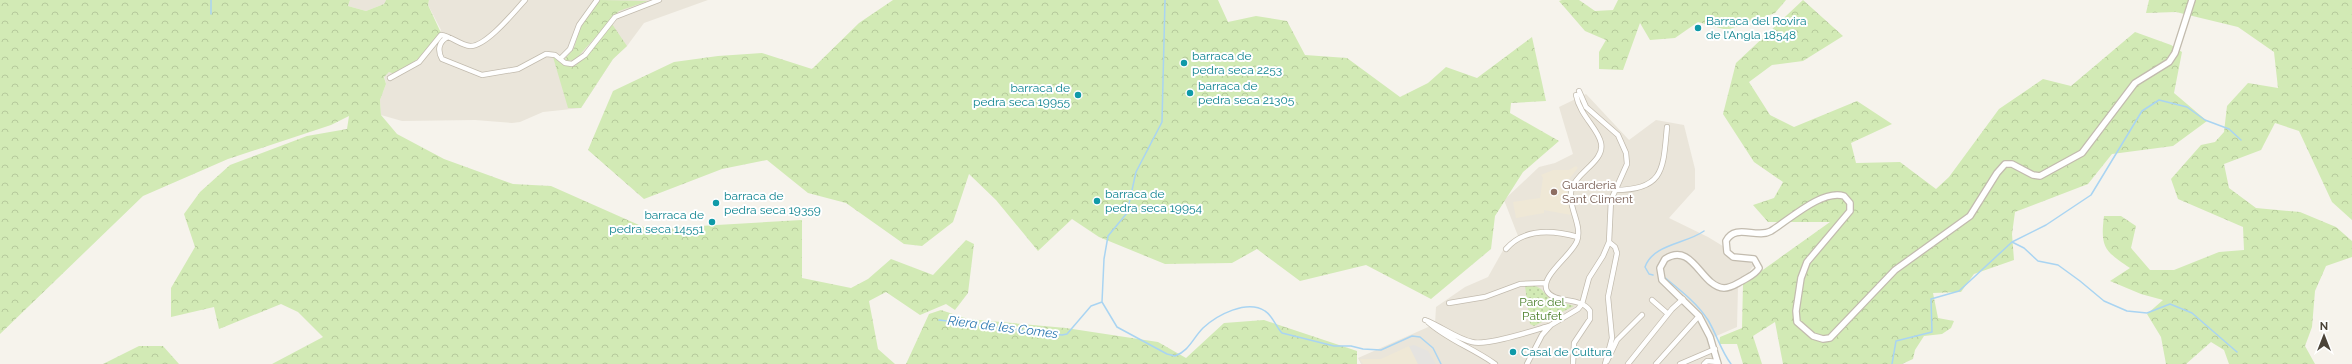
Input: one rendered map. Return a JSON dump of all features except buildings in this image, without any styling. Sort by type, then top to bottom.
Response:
[{"type":"street","points":[[390,78],[419,62],[440,35],[469,46],[481,43],[492,34],[525,0]]},
{"type":"street","points":[[561,58],[570,49],[578,25],[596,0]]},
{"type":"street","points":[[448,37],[440,44],[439,52],[442,59],[482,75],[518,69],[546,54],[555,55],[567,64],[575,64],[599,38],[613,19],[623,13],[659,0]]},
{"type":"street","points":[[1704,364],[1707,361],[1718,363],[1715,349],[1699,316],[1662,280],[1660,273],[1661,265],[1665,259],[1681,255],[1690,260],[1718,286],[1727,288],[1756,273],[1759,268],[1754,259],[1733,257],[1727,252],[1726,241],[1731,234],[1767,233],[1819,201],[1837,195],[1848,199],[1851,208],[1848,216],[1804,268],[1796,311],[1797,322],[1802,329],[1819,338],[1830,338],[1894,270],[1972,214],[1990,182],[2003,166],[2012,164],[2033,175],[2040,176],[2082,153],[2135,83],[2169,62],[2175,53],[2192,0]]},
{"type":"street","points":[[1495,364],[1475,351],[1449,339],[1425,320],[1461,338],[1478,343],[1496,341],[1551,325],[1578,309],[1582,304],[1589,278],[1603,256],[1609,242],[1609,212],[1615,190],[1627,164],[1627,156],[1618,135],[1586,107],[1578,93],[1582,113],[1601,144],[1596,158],[1578,177],[1572,189],[1578,237],[1574,247],[1546,283],[1547,292],[1553,296],[1582,304],[1589,308],[1590,317],[1575,339],[1573,364]]},
{"type":"street","points":[[1615,190],[1641,187],[1656,178],[1664,163],[1667,126]]},
{"type":"street","points":[[1506,249],[1522,236],[1543,232],[1556,232],[1578,237]]},
{"type":"street","points":[[1605,364],[1612,338],[1608,297],[1617,253],[1615,247],[1609,242]]},
{"type":"street","points":[[1449,303],[1485,297],[1520,284],[1546,283]]},
{"type":"street","points":[[1652,300],[1668,314]]},
{"type":"street","points":[[1628,364],[1668,314],[1683,300]]},
{"type":"street","points":[[1605,364],[1617,340],[1642,315]]},
{"type":"street","points":[[1656,364],[1699,316]]},
{"type":"street","points":[[1527,364],[1541,338],[1551,325]]},
{"type":"street","points":[[1536,330],[1539,331],[1541,338]]},
{"type":"street","points":[[1680,364],[1715,349]]},
{"type":"shaded area","points":[[350,0],[386,0],[384,4],[366,11],[348,6]]},
{"type":"shaded area","points":[[429,0],[708,0],[644,23],[627,46],[613,59],[581,108],[543,112],[520,122],[512,123],[475,120],[402,121],[381,115],[380,100],[386,84],[384,75],[389,72],[402,70],[418,59],[441,30],[428,5]]},
{"type":"shaded area","points":[[1586,94],[1629,140],[1656,120],[1684,125],[1695,169],[1695,189],[1669,218],[1708,237],[1754,265],[1738,287],[1737,327],[1714,337],[1721,364],[1361,364],[1358,358],[1435,324],[1436,307],[1465,287],[1488,277],[1506,245],[1518,236],[1504,200],[1539,167],[1555,163],[1573,154],[1559,107]]},
{"type":"shaded area","name":"Guarderia Sant Climent","points":[[1576,166],[1578,168],[1569,179],[1567,190],[1571,215],[1544,210],[1544,213],[1516,218],[1513,202],[1540,198],[1543,178],[1541,175],[1553,170],[1569,170]]},
{"type":"shaded area","points":[[1414,345],[1428,351],[1436,364],[1418,364],[1409,346]]},
{"type":"shaded area","points":[[1409,346],[1418,364],[1363,364],[1360,359],[1381,359]]},
{"type":"green space","points":[[0,0],[350,0],[348,6],[366,11],[384,4],[386,0],[429,0],[428,5],[441,33],[418,59],[395,74],[389,72],[384,77],[386,84],[380,100],[381,115],[397,134],[444,159],[513,184],[551,186],[648,229],[802,220],[802,278],[851,288],[868,279],[891,259],[933,275],[966,240],[974,244],[968,293],[955,310],[946,304],[920,315],[886,292],[869,301],[878,349],[895,364],[272,364],[323,337],[298,312],[281,304],[219,329],[214,307],[171,317],[171,288],[195,247],[184,214],[200,192],[230,165],[307,136],[347,129],[349,116],[331,125],[228,159],[143,196],[0,334]]},
{"type":"green space","points":[[600,0],[648,1],[619,11],[575,60],[567,61],[565,59],[574,48],[581,25]]},
{"type":"green space","points":[[893,0],[1218,0],[1228,22],[1256,16],[1287,21],[1305,55],[1347,58],[1400,97],[1428,83],[1446,67],[1477,78],[1532,37],[1546,101],[1511,103],[1510,113],[1559,141],[1523,172],[1495,216],[1491,249],[1431,299],[1366,265],[1300,281],[1257,249],[1232,263],[1165,264],[1099,237],[1072,219],[1038,251],[996,200],[969,174],[953,222],[922,246],[904,244],[846,203],[808,193],[767,160],[722,169],[644,199],[588,150],[613,91],[674,62],[718,56],[762,53],[812,69],[859,23]]},
{"type":"green space","points":[[1579,0],[1595,11],[1613,10],[1618,0],[1786,0],[1775,13],[1727,30],[1698,22],[1675,38],[1650,40],[1640,23],[1623,70],[1599,69],[1599,52],[1606,40],[1585,31],[1559,1]]},
{"type":"green space","points":[[1803,0],[1843,36],[1803,61],[1772,65],[1749,82],[1770,115],[1794,127],[1857,101],[1892,124],[1851,143],[1856,163],[1900,162],[1936,189],[1949,177],[1999,109],[2043,79],[2071,86],[2135,32],[2171,45],[2182,52],[2174,93],[2207,121],[2173,146],[2112,154],[2088,184],[2015,212],[2012,234],[2014,260],[1974,274],[1961,292],[1933,293],[1938,318],[1954,321],[1951,328],[1942,334],[1924,336],[1915,350],[1913,359],[1902,364],[1783,364],[1775,322],[1753,336],[1762,364],[1743,364],[1737,344],[1719,344],[1720,337],[1742,328],[1743,284],[1830,222],[1768,222],[1753,205],[1774,198],[1783,182],[1754,162],[1723,114],[1736,63]]},
{"type":"green space","points":[[2149,0],[2352,0],[2352,220],[2332,202],[2299,131],[2275,123],[2261,150],[2224,164],[2229,188],[2256,208],[2300,212],[2336,227],[2352,241],[2352,257],[2326,266],[2315,291],[2312,327],[2305,346],[2315,364],[2229,364],[2224,350],[2211,342],[2186,364],[2166,364],[2161,337],[2147,314],[2163,300],[2141,294],[2110,281],[2130,268],[2110,253],[2106,248],[2103,235],[2104,216],[2121,216],[2136,226],[2131,248],[2150,270],[2174,270],[2219,252],[2244,250],[2243,227],[2178,199],[2171,179],[2201,145],[2215,142],[2224,132],[2227,106],[2248,83],[2278,88],[2274,52],[2238,27],[2176,12],[2146,13]]},
{"type":"green space","points":[[612,24],[627,46],[613,59],[581,108],[568,108],[553,57],[565,66],[575,66],[593,49]]},
{"type":"green space","name":"Parc del Patufet","points":[[1534,285],[1541,289],[1549,298],[1574,306],[1534,326],[1530,324],[1525,286]]},
{"type":"green space","points":[[941,310],[968,319],[1066,328],[1158,342],[1186,358],[1224,323],[1264,320],[1357,351],[1357,364],[906,364],[929,314]]},
{"type":"green space","points":[[139,346],[163,346],[179,364],[103,364]]},
{"type":"waterway","points":[[211,0],[211,14]]},
{"type":"waterway","points":[[1102,302],[1104,259],[1108,236],[1127,213],[1136,172],[1162,122],[1165,0]]},
{"type":"waterway","points":[[1892,364],[1896,341],[1932,332],[1931,299],[1959,291],[2012,242],[2046,225],[2091,195],[2142,111],[2159,100],[2187,107],[2205,120],[2229,129],[2241,140]]},
{"type":"waterway","points":[[1653,275],[1649,274],[1645,267],[1649,259],[1662,249],[1704,231]]},
{"type":"waterway","points":[[2012,242],[2024,248],[2038,261],[2058,265],[2104,301],[2127,311],[2147,313],[2170,304],[2192,313],[2237,352]]},
{"type":"waterway","points":[[1664,277],[1688,297],[1704,314],[1724,354],[1731,364]]},
{"type":"waterway","name":"Riera de les Comes","points":[[939,320],[1062,335],[1067,334],[1091,306],[1102,302],[1117,327],[1167,354],[1175,356],[1184,351],[1203,328],[1216,318],[1232,310],[1250,307],[1258,308],[1268,313],[1282,333],[1334,346],[1351,346],[1363,349],[1381,350],[1412,336],[1420,337],[1433,348],[1441,364]]},
{"type":"place","name":"Barraca del Rovira de l'Angla 18548","points":[[1698,28]]},
{"type":"place","name":"barraca de pedra seca 2253","points":[[1184,63]]},
{"type":"place","name":"barraca de pedra seca 21305","points":[[1190,93]]},
{"type":"place","name":"barraca de pedra seca 19955","points":[[1078,95]]},
{"type":"place","name":"Guarderia Sant Climent","points":[[1554,192]]},
{"type":"place","name":"barraca de pedra seca 19954","points":[[1097,201]]},
{"type":"place","name":"barraca de pedra seca 19359","points":[[716,203]]},
{"type":"place","name":"barraca de pedra seca 14551","points":[[712,222]]},
{"type":"place","name":"Casal de Cultura","points":[[1513,352]]}]
